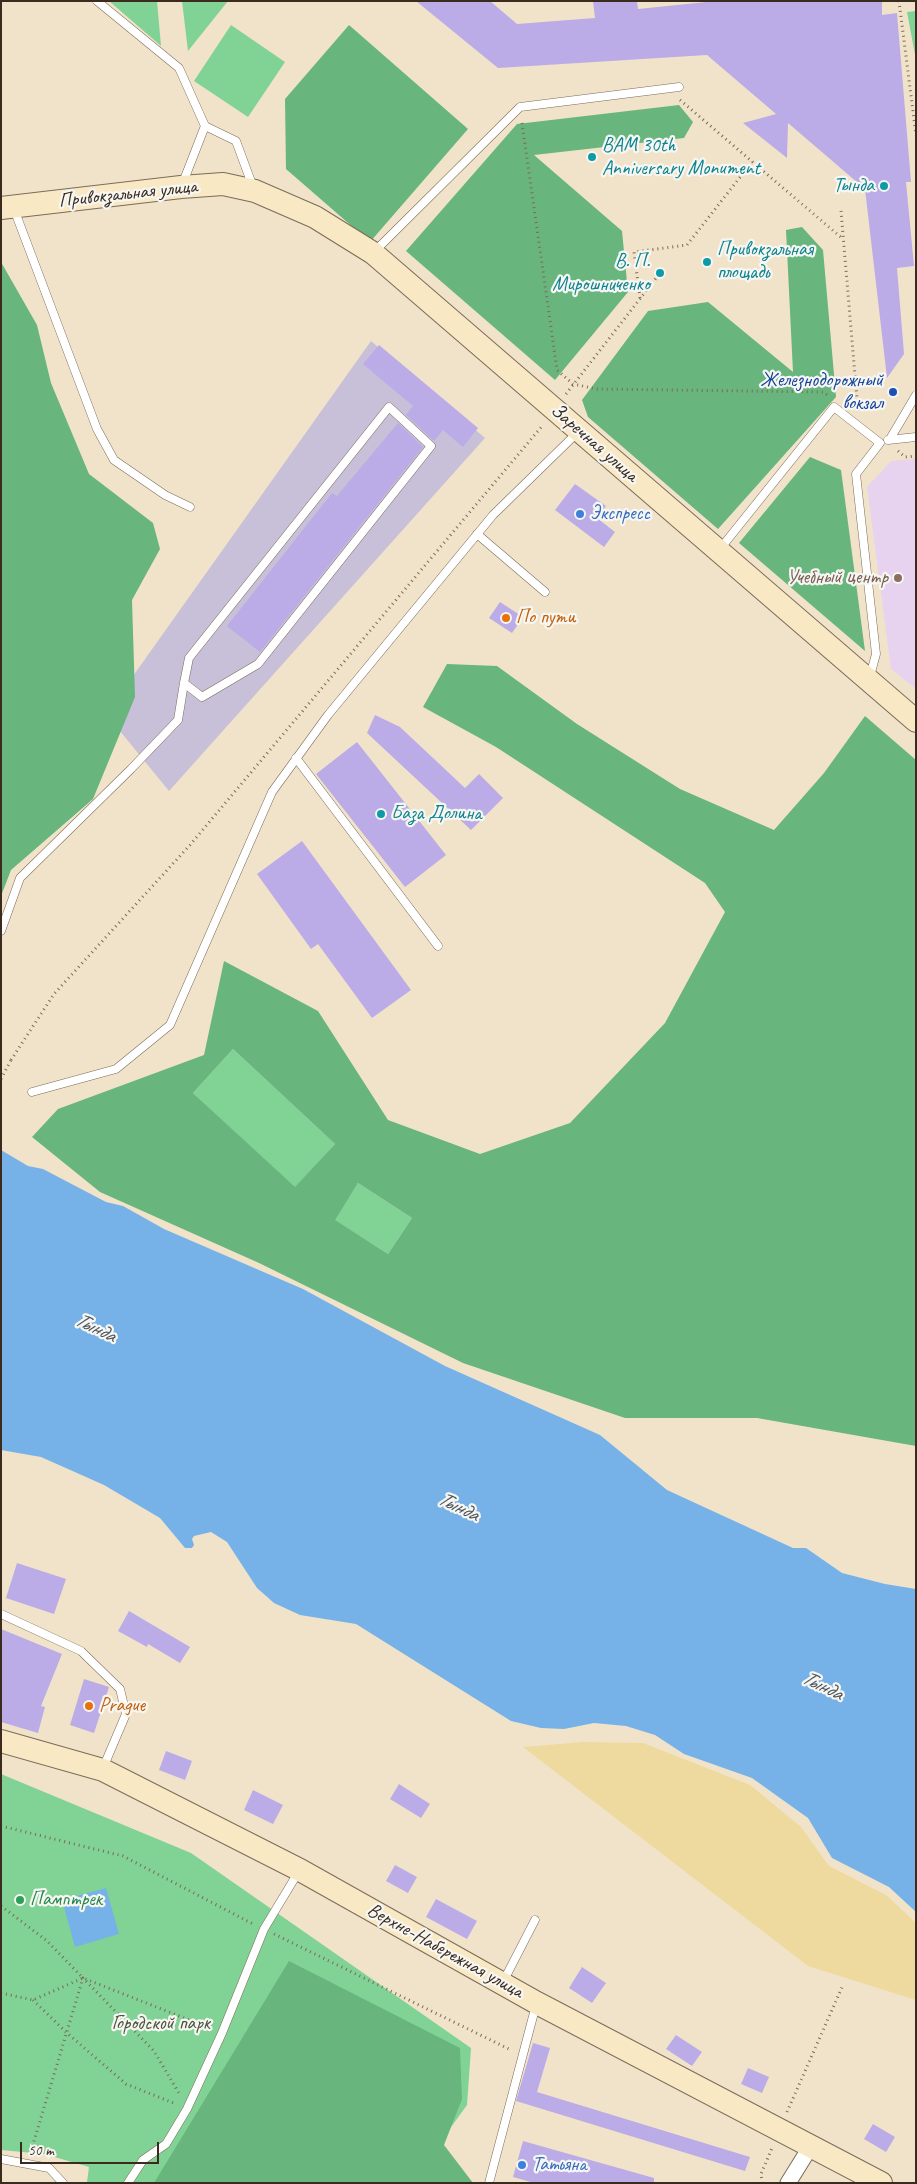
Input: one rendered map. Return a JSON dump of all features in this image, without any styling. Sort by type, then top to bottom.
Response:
[{"type":"street","name":"Привокзальная улица","points":[[7,207],[223,184],[255,191]]},
{"type":"street","name":"Заречная улица","points":[[255,191],[315,217],[373,253],[916,721]]},
{"type":"street","name":"Верхне-Набережная улица","points":[[1,1741],[103,1770],[300,1870],[537,2003],[881,2183]]},
{"type":"street","points":[[788,2183],[811,2146]]},
{"type":"lane","points":[[97,1],[179,68],[205,126],[236,141],[255,191]]},
{"type":"lane","points":[[373,253],[520,107],[679,87]]},
{"type":"lane","points":[[181,187],[205,126]]},
{"type":"lane","points":[[7,207],[97,429],[114,460],[165,495],[190,506]]},
{"type":"lane","points":[[869,680],[876,654],[856,474],[885,441],[916,395]]},
{"type":"lane","points":[[1,931],[20,878],[178,720],[184,683],[189,658],[390,407],[431,446],[258,664],[202,697],[184,683]]},
{"type":"lane","points":[[719,550],[834,407],[885,441],[916,437]]},
{"type":"lane","points":[[32,1092],[116,1069],[170,1025],[272,792],[328,715],[492,515],[579,430]]},
{"type":"lane","points":[[477,534],[545,592]]},
{"type":"lane","points":[[296,758],[438,946]]},
{"type":"lane","points":[[1,1614],[82,1651],[120,1689],[126,1714],[103,1770]]},
{"type":"lane","points":[[128,2183],[143,2160],[166,2144],[187,2109],[222,2033],[264,1929],[300,1870]]},
{"type":"lane","points":[[502,1983],[535,1920]]},
{"type":"lane","points":[[489,2183],[537,2003]]},
{"type":"lane","points":[[1,2159],[49,2168],[63,2183]]},
{"type":"path","points":[[899,1],[913,98],[916,135]]},
{"type":"path","points":[[666,88],[843,238]]},
{"type":"path","points":[[520,107],[557,370],[573,384],[597,389],[823,392],[836,402]]},
{"type":"path","points":[[640,298],[634,252],[687,245],[752,162]]},
{"type":"path","points":[[841,211],[859,419]]},
{"type":"path","points":[[1,1080],[11,1060],[54,994],[190,845],[555,410],[573,384],[660,273]]},
{"type":"path","points":[[885,441],[905,457],[916,456]]},
{"type":"path","points":[[1,1906],[46,1940],[154,2051],[187,2109]]},
{"type":"path","points":[[33,2000],[83,1978],[222,2033]]},
{"type":"path","points":[[27,2164],[83,1978]]},
{"type":"path","points":[[762,2183],[762,2174],[780,2130],[843,1985]]},
{"type":"path","points":[[1,1993],[33,2000],[66,2033],[126,2084],[187,2109]]},
{"type":"shaded area","points":[[371,341],[485,438],[169,791],[106,714]]},
{"type":"shaded area","name":"Учебный центр","points":[[916,459],[916,689],[891,669],[867,487],[891,461]]},
{"type":"green space","points":[[109,1],[157,1],[161,46]]},
{"type":"green space","points":[[182,1],[228,1],[188,51]]},
{"type":"green space","points":[[916,11],[916,60],[907,12]]},
{"type":"green space","points":[[231,25],[285,62],[248,117],[194,81]]},
{"type":"green space","points":[[349,25],[468,129],[370,242],[286,169],[285,99]]},
{"type":"green space","points":[[679,105],[693,122],[684,138],[534,155],[622,231],[628,292],[555,380],[406,251],[517,124]]},
{"type":"green space","points":[[802,227],[823,250],[836,397],[718,529],[588,417],[582,400],[648,311],[708,302],[793,372],[786,230]]},
{"type":"green space","points":[[1,262],[37,325],[51,383],[89,474],[153,523],[160,549],[132,600],[135,697],[93,799],[11,870],[1,896]]},
{"type":"green space","points":[[810,457],[841,470],[865,651],[739,543]]},
{"type":"green space","points":[[447,664],[497,666],[577,724],[680,789],[774,830],[824,773],[865,716],[916,760],[916,1446],[757,1418],[625,1418],[463,1363],[259,1263],[100,1192],[32,1137],[58,1109],[204,1055],[224,961],[318,1011],[388,1120],[480,1154],[570,1123],[665,1023],[725,912],[705,883],[496,747],[423,707]],"holes":[[[233,1049],[335,1144],[295,1187],[193,1093]],[[358,1183],[412,1218],[388,1254],[335,1220]]]},
{"type":"green space","points":[[233,1049],[335,1144],[295,1188],[193,1093]]},
{"type":"green space","points":[[358,1183],[412,1218],[388,1254],[334,1220]]},
{"type":"green space","name":"Городской парк","points":[[1,1774],[191,1853],[471,2048],[467,2105],[438,2145],[464,2183],[93,2183],[87,2182],[89,2167],[44,2154],[1,2150]]},
{"type":"green space","points":[[289,1961],[460,2048],[462,2099],[444,2145],[473,2183],[154,2183]]},
{"type":"sand","points":[[583,1742],[643,1743],[750,1785],[801,1827],[829,1866],[886,1895],[916,1923],[916,2000],[808,1966],[523,1747]]},
{"type":"water","name":"Тында","points":[[1,1150],[28,1166],[43,1169],[106,1202],[123,1206],[164,1229],[303,1289],[445,1366],[600,1435],[667,1490],[793,1548],[806,1548],[842,1573],[885,1584],[916,1589],[916,1912],[889,1887],[832,1858],[808,1818],[752,1778],[684,1754],[655,1735],[626,1726],[594,1723],[564,1729],[541,1728],[511,1721],[356,1624],[300,1615],[274,1603],[257,1588],[227,1542],[211,1532],[194,1536],[192,1548],[185,1548],[160,1518],[104,1485],[41,1457],[1,1450]]},
{"type":"water","points":[[106,1888],[119,1934],[75,1947],[62,1900]]},
{"type":"building","name":"Тында","points":[[416,1],[490,1],[517,24],[595,18],[593,1],[637,1],[638,9],[716,1],[882,1],[882,15],[897,13],[911,182],[906,182],[914,266],[897,268],[904,354],[887,378],[865,189],[788,123],[787,158],[743,123],[776,114],[707,55],[498,68]]},
{"type":"building","points":[[379,345],[478,428],[463,447],[443,430],[434,441],[406,415],[413,406],[363,364]]},
{"type":"building","points":[[398,423],[423,447],[260,652],[227,626],[332,493],[337,496]]},
{"type":"building","name":"Экспресс","points":[[575,484],[606,506],[597,518],[615,532],[604,547],[555,510]]},
{"type":"building","name":"По пути","points":[[500,602],[523,617],[512,633],[489,618]]},
{"type":"building","points":[[375,715],[400,727],[465,788],[479,774],[503,798],[471,830],[367,733]]},
{"type":"building","name":"База Долина","points":[[357,742],[446,855],[405,887],[316,774]]},
{"type":"building","points":[[302,841],[411,990],[372,1018],[318,944],[311,949],[257,874]]},
{"type":"building","points":[[17,1563],[66,1579],[54,1614],[6,1598]]},
{"type":"building","points":[[129,1611],[190,1647],[180,1663],[148,1644],[147,1647],[118,1631]]},
{"type":"building","points":[[1,1629],[62,1654],[41,1706],[45,1707],[38,1733],[1,1722]]},
{"type":"building","name":"Prague","points":[[84,1679],[109,1687],[94,1733],[70,1725]]},
{"type":"building","points":[[166,1751],[192,1761],[185,1780],[159,1770]]},
{"type":"building","points":[[399,1784],[430,1804],[421,1818],[390,1799]]},
{"type":"building","points":[[253,1790],[283,1805],[273,1824],[244,1810]]},
{"type":"building","points":[[395,1865],[417,1877],[408,1893],[386,1881]]},
{"type":"building","points":[[436,1899],[477,1921],[467,1939],[426,1917]]},
{"type":"building","points":[[582,1967],[606,1983],[592,2003],[569,1988]]},
{"type":"building","points":[[676,2035],[702,2052],[692,2066],[666,2049]]},
{"type":"building","points":[[533,2043],[550,2048],[537,2092],[750,2157],[745,2171],[516,2101]]},
{"type":"building","points":[[748,2068],[769,2077],[762,2093],[741,2084]]},
{"type":"building","points":[[873,2124],[895,2137],[886,2152],[864,2139]]},
{"type":"building","points":[[523,2141],[654,2178],[654,2183],[534,2183],[513,2177]]},
{"type":"place","name":"BAM 30th Anniversary Monument","points":[[592,157]]},
{"type":"place","name":"Тында","points":[[884,186]]},
{"type":"place","name":"Привокзальная площадь","points":[[707,262]]},
{"type":"place","name":"В. П. Мирошниченко","points":[[660,273]]},
{"type":"place","name":"Железнодорожный вокзал","points":[[893,392]]},
{"type":"place","name":"Экспресс","points":[[580,514]]},
{"type":"place","name":"Учебный центр","points":[[898,578]]},
{"type":"place","name":"По пути","points":[[506,618]]},
{"type":"place","name":"База Долина","points":[[381,814]]},
{"type":"place","name":"Prague","points":[[89,1706]]},
{"type":"place","name":"Памптрек","points":[[20,1900]]},
{"type":"place","name":"Татьяна","points":[[522,2165]]}]
